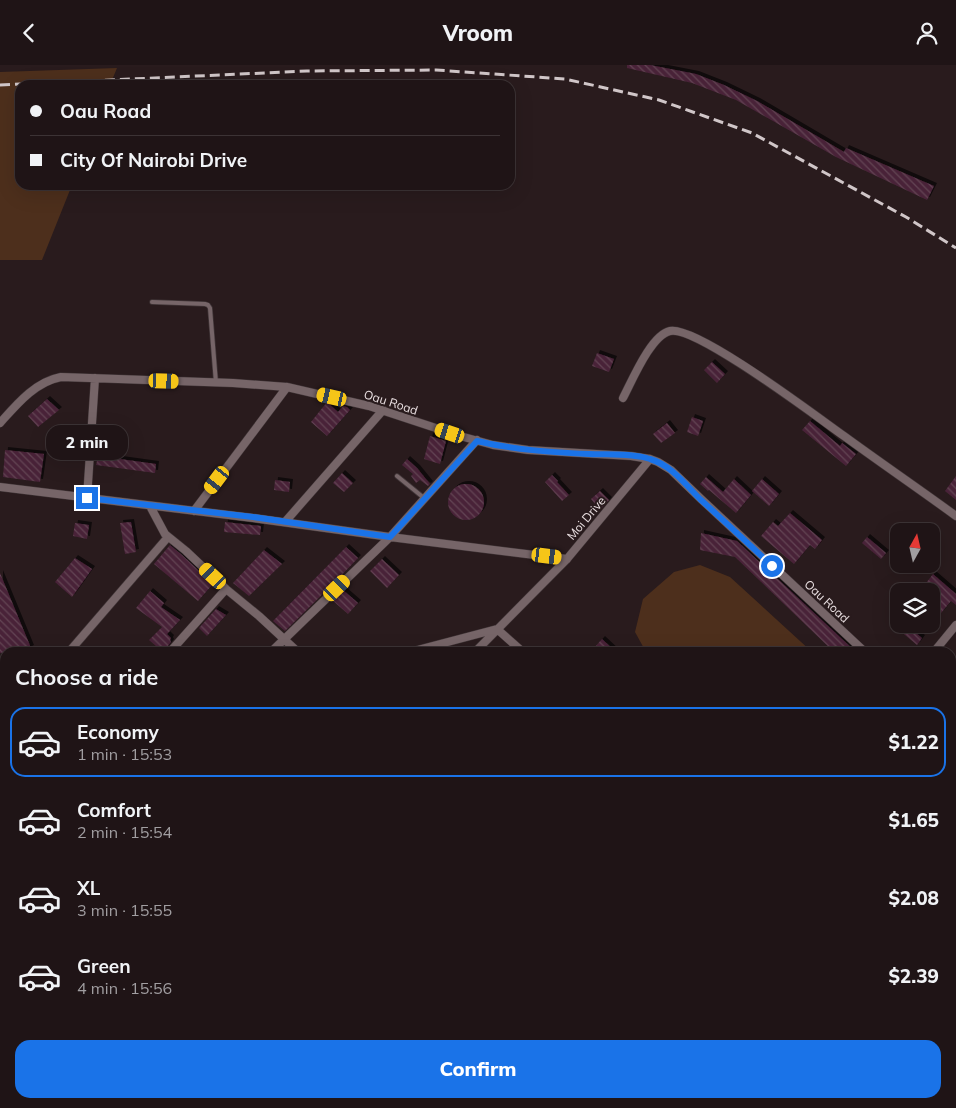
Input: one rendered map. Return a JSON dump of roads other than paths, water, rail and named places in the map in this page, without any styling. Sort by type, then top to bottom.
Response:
[{"type":"street","points":[[623,398],[656,339],[668,331],[685,333],[719,350],[764,379],[956,516]]},
{"type":"street","name":"Oau Road","points":[[0,423],[34,389],[52,379],[70,377],[216,383],[288,387],[346,400],[493,445],[528,450],[631,456],[650,459],[676,475],[860,647]]},
{"type":"street","points":[[87,498],[94,378]]},
{"type":"street","points":[[194,511],[288,387]]},
{"type":"street","points":[[285,522],[382,411]]},
{"type":"street","points":[[276,647],[390,537],[477,441]]},
{"type":"street","name":"Moi Drive","points":[[480,647],[567,559],[650,459]]},
{"type":"street","points":[[0,487],[567,559]]},
{"type":"street","points":[[150,506],[162,531],[168,537],[293,647]]},
{"type":"street","points":[[73,647],[168,537]]},
{"type":"street","points":[[175,647],[226,589]]},
{"type":"street","points":[[938,647],[956,625]]},
{"type":"street","points":[[429,647],[497,629],[517,647]]},
{"type":"lane","points":[[152,302],[208,305],[210,308],[216,383]]},
{"type":"lane","points":[[397,476],[424,498]]},
{"type":"railway","points":[[110,80],[307,71],[436,70],[565,79],[659,100],[752,133],[906,217],[956,248]]},
{"type":"railway","points":[[0,85],[15,84]]}]
